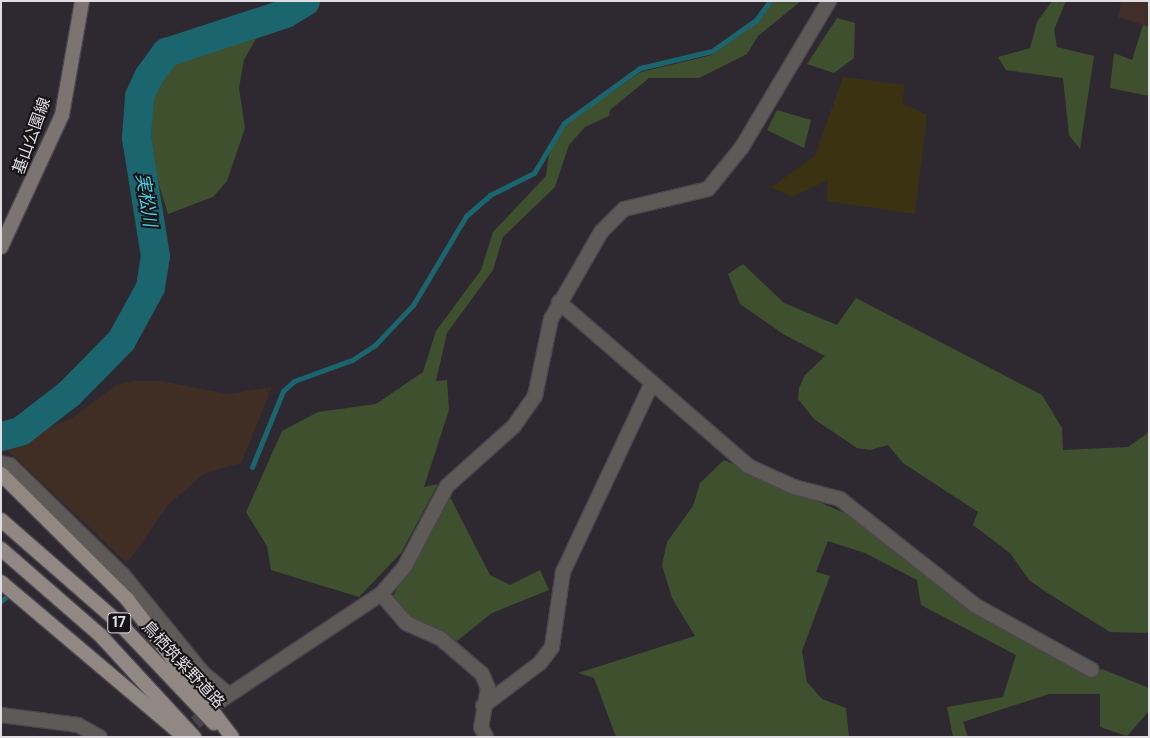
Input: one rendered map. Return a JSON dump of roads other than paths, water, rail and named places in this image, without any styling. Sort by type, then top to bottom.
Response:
[{"type":"main road","name":"基山公園線","points":[[1,248],[62,115],[82,1]]},
{"type":"main road","points":[[1,474],[127,599],[232,737]]},
{"type":"main road","name":"鳥栖筑紫野道路","points":[[1,520],[119,623],[226,737]]},
{"type":"main road","name":"17","points":[[1,549],[100,635],[194,737]]},
{"type":"main road","points":[[1,582],[184,737]]},
{"type":"street","points":[[1,464],[10,465],[123,575],[224,698],[381,594],[405,566],[447,486],[514,426],[534,396],[559,302],[601,232],[624,209],[708,189],[723,172],[829,1]]},
{"type":"street","points":[[559,302],[748,466],[794,487],[840,500],[976,606],[1092,670]]},
{"type":"street","points":[[483,706],[540,663],[552,647],[563,572],[652,383]]},
{"type":"street","points":[[381,594],[406,623],[440,638],[482,674],[488,688],[483,706],[481,726],[486,737]]},
{"type":"street","points":[[1,714],[78,726],[100,737]]},
{"type":"waterway","name":"実松川","points":[[1,436],[20,431],[69,393],[121,340],[150,287],[155,256],[136,137],[139,96],[149,75],[166,52],[285,13],[305,1]]},
{"type":"waterway","points":[[252,467],[283,391],[294,381],[352,360],[375,345],[413,305],[466,216],[490,195],[534,173],[564,123],[640,68],[712,51],[756,20],[770,1]]},
{"type":"waterway","points":[[1,601],[6,597]]},
{"type":"tunnel","points":[[179,736],[214,707]]}]
